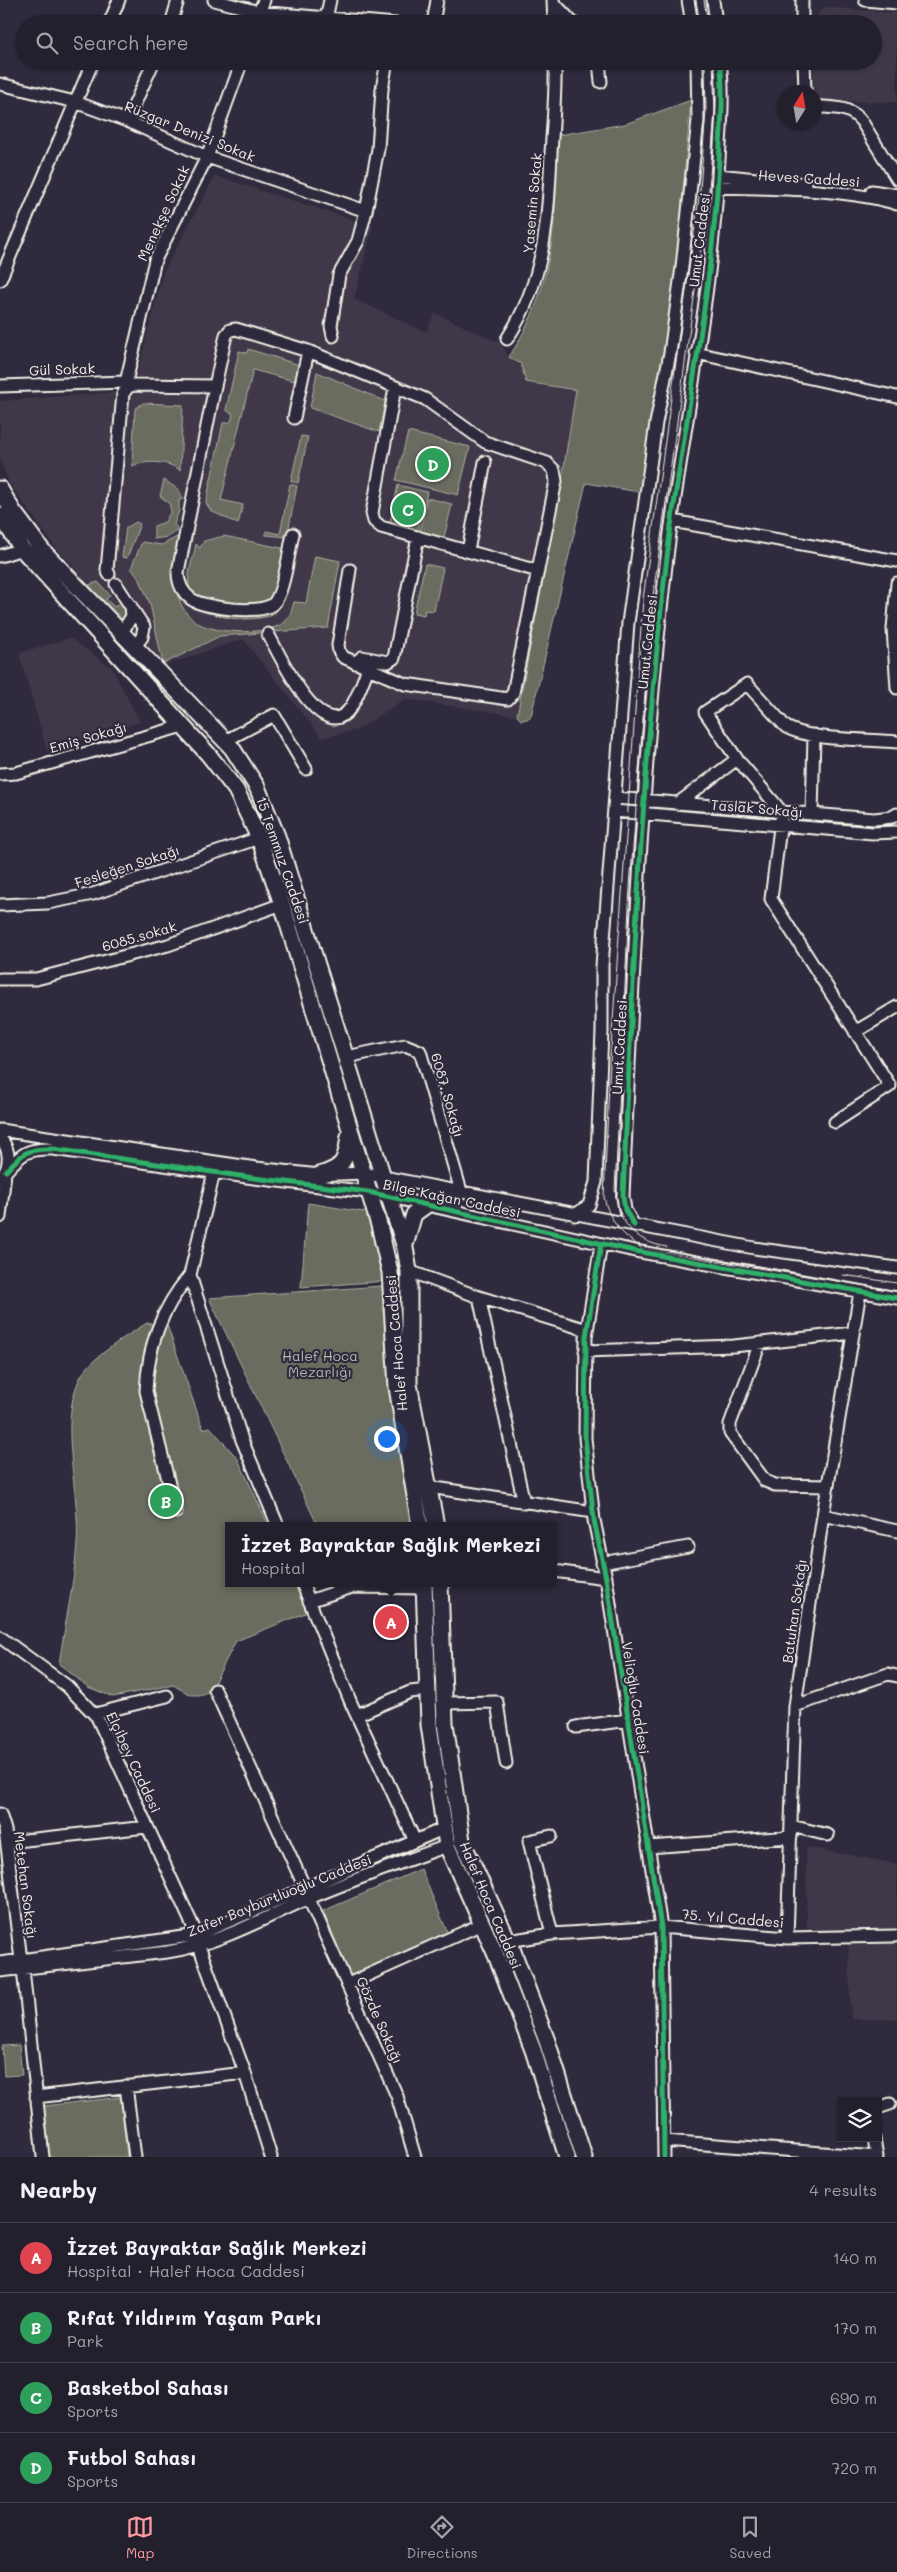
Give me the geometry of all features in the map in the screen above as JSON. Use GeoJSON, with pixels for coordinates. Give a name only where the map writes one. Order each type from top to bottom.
{"type":"FeatureCollection","features":[{"type":"Feature","properties":{"kind":"main road","name":"15 Temmuz Caddesi"},"geometry":{"type":"LineString","coordinates":[[0,489],[13,511],[42,550],[225,741],[257,787],[277,836],[390,1196]]}},
{"type":"Feature","properties":{"kind":"main road","name":"15 Temmuz Caddesi"},"geometry":{"type":"LineString","coordinates":[[0,515],[22,549],[123,658],[236,790],[259,838],[282,904],[368,1192]]}},
{"type":"Feature","properties":{"kind":"main road"},"geometry":{"type":"LineString","coordinates":[[110,644],[122,632]]}},
{"type":"Feature","properties":{"kind":"main road"},"geometry":{"type":"LineString","coordinates":[[123,658],[135,646]]}},
{"type":"Feature","properties":{"kind":"main road"},"geometry":{"type":"LineString","coordinates":[[319,1175],[336,1170],[342,1165],[346,1155],[349,1129]]}},
{"type":"Feature","properties":{"kind":"main road","name":"Halef Hoca Caddesi"},"geometry":{"type":"LineString","coordinates":[[368,1192],[390,1272],[397,1387],[419,1522]]}},
{"type":"Feature","properties":{"kind":"main road","name":"Halef Hoca Caddesi"},"geometry":{"type":"LineString","coordinates":[[390,1196],[406,1248],[409,1271],[409,1384],[435,1522]]}},
{"type":"Feature","properties":{"kind":"main road"},"geometry":{"type":"LineString","coordinates":[[406,1248],[410,1220],[420,1207],[428,1204]]}},
{"type":"Feature","properties":{"kind":"main road","name":"Halef Hoca Caddesi"},"geometry":{"type":"LineString","coordinates":[[424,1587],[430,1725],[447,1846],[482,1924],[533,2050],[566,2157]]}},
{"type":"Feature","properties":{"kind":"main road","name":"Halef Hoca Caddesi"},"geometry":{"type":"LineString","coordinates":[[440,1587],[444,1723],[462,1841],[508,1941],[547,2041],[584,2157]]}},
{"type":"Feature","properties":{"kind":"street"},"geometry":{"type":"LineString","coordinates":[[113,15],[119,0]]}},
{"type":"Feature","properties":{"kind":"street"},"geometry":{"type":"LineString","coordinates":[[174,15],[178,0]]}},
{"type":"Feature","properties":{"kind":"street"},"geometry":{"type":"LineString","coordinates":[[214,0],[259,12],[288,15]]}},
{"type":"Feature","properties":{"kind":"street"},"geometry":{"type":"LineString","coordinates":[[258,15],[264,0]]}},
{"type":"Feature","properties":{"kind":"street"},"geometry":{"type":"LineString","coordinates":[[327,15],[330,0]]}},
{"type":"Feature","properties":{"kind":"street"},"geometry":{"type":"LineString","coordinates":[[434,15],[437,0]]}},
{"type":"Feature","properties":{"kind":"street"},"geometry":{"type":"LineString","coordinates":[[688,0],[690,15]]}},
{"type":"Feature","properties":{"kind":"street"},"geometry":{"type":"LineString","coordinates":[[713,0],[715,15]]}},
{"type":"Feature","properties":{"kind":"street"},"geometry":{"type":"LineString","coordinates":[[802,0],[802,15]]}},
{"type":"Feature","properties":{"kind":"street"},"geometry":{"type":"LineString","coordinates":[[865,0],[897,3]]}},
{"type":"Feature","properties":{"kind":"street"},"geometry":{"type":"LineString","coordinates":[[553,1],[554,15]]}},
{"type":"Feature","properties":{"kind":"street"},"geometry":{"type":"LineString","coordinates":[[553,1],[566,15]]}},
{"type":"Feature","properties":{"kind":"street"},"geometry":{"type":"LineString","coordinates":[[0,280],[89,70]]}},
{"type":"Feature","properties":{"kind":"street"},"geometry":{"type":"LineString","coordinates":[[127,121],[150,70]]}},
{"type":"Feature","properties":{"kind":"street","name":"Menekşe Sokak"},"geometry":{"type":"LineString","coordinates":[[126,382],[155,260],[207,157],[239,70]]}},
{"type":"Feature","properties":{"kind":"street"},"geometry":{"type":"LineString","coordinates":[[333,336],[331,326],[339,275],[358,241],[366,211],[378,150],[382,89],[385,70]]}},
{"type":"Feature","properties":{"kind":"street","name":"Yasemin Sokak"},"geometry":{"type":"LineString","coordinates":[[507,339],[533,290],[545,243],[548,221],[555,70]]}},
{"type":"Feature","properties":{"kind":"street"},"geometry":{"type":"LineString","coordinates":[[600,70],[601,82]]}},
{"type":"Feature","properties":{"kind":"street","name":"Umut Caddesi"},"geometry":{"type":"LineString","coordinates":[[575,1215],[590,1205],[596,1182],[602,1031],[602,966],[632,585],[656,423],[676,310],[691,193],[698,120],[697,70]]}},
{"type":"Feature","properties":{"kind":"street","name":"Umut Caddesi"},"geometry":{"type":"LineString","coordinates":[[634,1225],[625,1210],[623,1196],[643,814],[658,644],[672,521],[717,188],[723,84],[721,70]]}},
{"type":"Feature","properties":{"kind":"street"},"geometry":{"type":"LineString","coordinates":[[804,70],[805,85]]}},
{"type":"Feature","properties":{"kind":"street","name":"Rüzgar Denizi Sokak"},"geometry":{"type":"LineString","coordinates":[[0,84],[75,102],[127,121],[207,157],[366,211]]}},
{"type":"Feature","properties":{"kind":"street"},"geometry":{"type":"LineString","coordinates":[[822,107],[841,108],[859,118],[897,178]]}},
{"type":"Feature","properties":{"kind":"street","name":"Heves Caddesi"},"geometry":{"type":"LineString","coordinates":[[718,175],[897,195]]}},
{"type":"Feature","properties":{"kind":"street","name":"Heves Caddesi"},"geometry":{"type":"LineString","coordinates":[[717,188],[821,193],[878,199],[897,204]]}},
{"type":"Feature","properties":{"kind":"street"},"geometry":{"type":"LineString","coordinates":[[293,534],[279,596],[269,606],[254,610],[202,604],[191,599],[182,588],[178,572],[226,335],[233,329],[308,351],[437,406],[485,442],[543,461],[551,466],[555,474],[556,481],[513,693],[508,699],[404,684],[343,657],[338,648],[350,570]]}},
{"type":"Feature","properties":{"kind":"street"},"geometry":{"type":"LineString","coordinates":[[294,418],[308,351]]}},
{"type":"Feature","properties":{"kind":"street"},"geometry":{"type":"LineString","coordinates":[[696,353],[897,397]]}},
{"type":"Feature","properties":{"kind":"street","name":"Gül Sokak"},"geometry":{"type":"LineString","coordinates":[[0,386],[126,382]]}},
{"type":"Feature","properties":{"kind":"street"},"geometry":{"type":"LineString","coordinates":[[135,646],[142,637],[144,627],[107,570],[125,390],[134,385],[215,386]]}},
{"type":"Feature","properties":{"kind":"street"},"geometry":{"type":"LineString","coordinates":[[395,388],[372,517],[381,527],[538,571]]}},
{"type":"Feature","properties":{"kind":"street"},"geometry":{"type":"LineString","coordinates":[[468,551],[485,462]]}},
{"type":"Feature","properties":{"kind":"street"},"geometry":{"type":"LineString","coordinates":[[672,521],[897,561]]}},
{"type":"Feature","properties":{"kind":"street"},"geometry":{"type":"LineString","coordinates":[[355,663],[362,657],[388,662],[394,658],[418,537]]}},
{"type":"Feature","properties":{"kind":"street"},"geometry":{"type":"LineString","coordinates":[[0,556],[22,549]]}},
{"type":"Feature","properties":{"kind":"street"},"geometry":{"type":"LineString","coordinates":[[897,583],[894,629],[897,688]]}},
{"type":"Feature","properties":{"kind":"street"},"geometry":{"type":"LineString","coordinates":[[122,632],[132,616],[131,606]]}},
{"type":"Feature","properties":{"kind":"street"},"geometry":{"type":"LineString","coordinates":[[268,634],[300,691],[320,715],[326,718],[342,715],[351,707],[368,668]]}},
{"type":"Feature","properties":{"kind":"street"},"geometry":{"type":"LineString","coordinates":[[835,1122],[890,1086],[771,899],[782,812],[737,759],[705,712],[747,684],[786,727],[799,733],[897,742]]}},
{"type":"Feature","properties":{"kind":"street"},"geometry":{"type":"LineString","coordinates":[[225,741],[274,715],[306,769]]}},
{"type":"Feature","properties":{"kind":"street","name":"Emiş Sokağı"},"geometry":{"type":"LineString","coordinates":[[0,774],[16,773],[183,726]]}},
{"type":"Feature","properties":{"kind":"street"},"geometry":{"type":"LineString","coordinates":[[812,815],[814,735]]}},
{"type":"Feature","properties":{"kind":"street"},"geometry":{"type":"LineString","coordinates":[[677,804],[737,759]]}},
{"type":"Feature","properties":{"kind":"street","name":"Taslak Sokağı"},"geometry":{"type":"LineString","coordinates":[[616,798],[874,819],[892,817],[897,814]]}},
{"type":"Feature","properties":{"kind":"street","name":"Taslak Sokağı"},"geometry":{"type":"LineString","coordinates":[[614,811],[873,833],[897,832]]}},
{"type":"Feature","properties":{"kind":"street","name":"Fesleğen Sokağı"},"geometry":{"type":"LineString","coordinates":[[0,905],[48,903],[92,894],[259,838]]}},
{"type":"Feature","properties":{"kind":"street","name":"6085.sokak"},"geometry":{"type":"LineString","coordinates":[[0,979],[36,979],[168,945],[282,904]]}},
{"type":"Feature","properties":{"kind":"street"},"geometry":{"type":"LineString","coordinates":[[856,1032],[897,1006]]}},
{"type":"Feature","properties":{"kind":"street","name":"6087. Sokağı"},"geometry":{"type":"LineString","coordinates":[[346,1057],[405,1045],[420,1051],[461,1191]]}},
{"type":"Feature","properties":{"kind":"street","name":"Bilge Kağan Caddesi"},"geometry":{"type":"LineString","coordinates":[[0,1130],[256,1168],[319,1175],[363,1173],[754,1248],[897,1268]]}},
{"type":"Feature","properties":{"kind":"street"},"geometry":{"type":"LineString","coordinates":[[0,1138],[9,1156],[4,1174],[0,1216]]}},
{"type":"Feature","properties":{"kind":"street","name":"Bilge Kağan Caddesi"},"geometry":{"type":"LineString","coordinates":[[4,1174],[22,1154],[44,1148],[368,1192],[601,1244],[897,1298]]}},
{"type":"Feature","properties":{"kind":"street"},"geometry":{"type":"LineString","coordinates":[[176,1512],[146,1391],[147,1379],[150,1355],[157,1329],[170,1301],[190,1275],[214,1172]]}},
{"type":"Feature","properties":{"kind":"street","name":"Velioğlu Caddesi"},"geometry":{"type":"LineString","coordinates":[[601,1244],[585,1351],[585,1438],[593,1512],[606,1578],[661,1927],[664,2157]]}},
{"type":"Feature","properties":{"kind":"street"},"geometry":{"type":"LineString","coordinates":[[409,1271],[479,1297],[587,1330]]}},
{"type":"Feature","properties":{"kind":"street"},"geometry":{"type":"LineString","coordinates":[[190,1275],[242,1440],[276,1522]]}},
{"type":"Feature","properties":{"kind":"street","name":"Batuhan Sokağı"},"geometry":{"type":"LineString","coordinates":[[787,1938],[795,1706],[823,1515],[860,1292]]}},
{"type":"Feature","properties":{"kind":"street"},"geometry":{"type":"LineString","coordinates":[[479,1297],[524,1503]]}},
{"type":"Feature","properties":{"kind":"street"},"geometry":{"type":"LineString","coordinates":[[585,1351],[760,1343],[854,1333]]}},
{"type":"Feature","properties":{"kind":"street"},"geometry":{"type":"LineString","coordinates":[[760,1343],[730,1424],[730,1433],[765,1481],[775,1485],[828,1486]]}},
{"type":"Feature","properties":{"kind":"street"},"geometry":{"type":"LineString","coordinates":[[429,1487],[524,1503],[593,1512]]}},
{"type":"Feature","properties":{"kind":"street"},"geometry":{"type":"LineString","coordinates":[[823,1515],[897,1531]]}},
{"type":"Feature","properties":{"kind":"street"},"geometry":{"type":"LineString","coordinates":[[602,1563],[688,1547]]}},
{"type":"Feature","properties":{"kind":"street"},"geometry":{"type":"LineString","coordinates":[[557,1571],[606,1578]]}},
{"type":"Feature","properties":{"kind":"street"},"geometry":{"type":"LineString","coordinates":[[304,1587],[357,1715],[415,1841]]}},
{"type":"Feature","properties":{"kind":"street"},"geometry":{"type":"LineString","coordinates":[[309,1601],[352,1587]]}},
{"type":"Feature","properties":{"kind":"street","name":"Elçibey Caddesi"},"geometry":{"type":"LineString","coordinates":[[0,1637],[67,1686],[95,1714],[198,1940],[245,2073],[271,2157]]}},
{"type":"Feature","properties":{"kind":"street"},"geometry":{"type":"LineString","coordinates":[[795,1706],[888,1674],[897,1676]]}},
{"type":"Feature","properties":{"kind":"street","name":"Gözde Sokağı"},"geometry":{"type":"LineString","coordinates":[[215,1690],[398,2096],[416,2157]]}},
{"type":"Feature","properties":{"kind":"street"},"geometry":{"type":"LineString","coordinates":[[357,1715],[410,1692],[428,1690]]}},
{"type":"Feature","properties":{"kind":"street"},"geometry":{"type":"LineString","coordinates":[[95,1714],[167,1696]]}},
{"type":"Feature","properties":{"kind":"street"},"geometry":{"type":"LineString","coordinates":[[444,1703],[497,1702],[506,1763]]}},
{"type":"Feature","properties":{"kind":"street"},"geometry":{"type":"LineString","coordinates":[[576,1727],[628,1720]]}},
{"type":"Feature","properties":{"kind":"street","name":"Metehan Sokağı"},"geometry":{"type":"LineString","coordinates":[[0,1814],[6,1842],[22,1964],[43,2157]]}},
{"type":"Feature","properties":{"kind":"street"},"geometry":{"type":"LineString","coordinates":[[6,1842],[147,1827]]}},
{"type":"Feature","properties":{"kind":"street","name":"Zafer Bayburtluoğlu Caddesi"},"geometry":{"type":"LineString","coordinates":[[0,1963],[22,1964],[198,1940],[307,1893],[445,1828]]}},
{"type":"Feature","properties":{"kind":"street"},"geometry":{"type":"LineString","coordinates":[[648,1847],[791,1832],[828,1835]]}},
{"type":"Feature","properties":{"kind":"street"},"geometry":{"type":"LineString","coordinates":[[551,1836],[529,1841],[552,1934]]}},
{"type":"Feature","properties":{"kind":"street","name":"Zafer Bayburtluoğlu Caddesi"},"geometry":{"type":"LineString","coordinates":[[307,1893],[447,1846]]}},
{"type":"Feature","properties":{"kind":"street"},"geometry":{"type":"LineString","coordinates":[[348,1984],[482,1924]]}},
{"type":"Feature","properties":{"kind":"street","name":"75. Yıl Caddesi"},"geometry":{"type":"LineString","coordinates":[[508,1941],[552,1934],[661,1927],[787,1938],[895,1936]]}},
{"type":"Feature","properties":{"kind":"street","name":"Zafer Bayburtluoğlu Caddesi"},"geometry":{"type":"LineString","coordinates":[[0,1972],[22,1964]]}},
{"type":"Feature","properties":{"kind":"street"},"geometry":{"type":"LineString","coordinates":[[36,2097],[245,2073]]}},
{"type":"Feature","properties":{"kind":"street"},"geometry":{"type":"LineString","coordinates":[[126,2086],[135,2157]]}},
{"type":"Feature","properties":{"kind":"street"},"geometry":{"type":"LineString","coordinates":[[882,2107],[890,2104]]}},
{"type":"Feature","properties":{"kind":"street"},"geometry":{"type":"LineString","coordinates":[[664,2141],[877,2157],[875,2142]]}},
{"type":"Feature","properties":{"kind":"shaded area"},"geometry":{"type":"Polygon","coordinates":[[[825,7],[897,13],[897,102],[822,101],[822,85],[812,85],[813,70],[882,70],[882,15],[818,15],[825,7]]]}},
{"type":"Feature","properties":{"kind":"shaded area"},"geometry":{"type":"Polygon","coordinates":[[[215,176],[373,226],[354,299],[426,332],[435,313],[500,343],[509,357],[521,364],[526,382],[576,390],[562,479],[517,716],[405,699],[359,729],[322,738],[243,639],[163,666],[53,544],[9,483],[0,459],[0,401],[133,391],[163,273],[215,176]]]}},
{"type":"Feature","properties":{"kind":"shaded area"},"geometry":{"type":"Polygon","coordinates":[[[70,638],[112,668],[140,722],[47,751],[19,653],[70,638]]]}},
{"type":"Feature","properties":{"kind":"shaded area"},"geometry":{"type":"Polygon","coordinates":[[[806,1847],[897,1864],[897,1933],[813,1932],[807,1927],[806,1847]]]}},
{"type":"Feature","properties":{"kind":"shaded area"},"geometry":{"type":"Polygon","coordinates":[[[897,1935],[897,2019],[851,2019],[848,1937],[897,1935]]]}},
{"type":"Feature","properties":{"kind":"green space"},"geometry":{"type":"Polygon","coordinates":[[[691,100],[677,260],[645,493],[586,483],[531,716],[521,720],[517,716],[562,479],[576,390],[526,382],[521,364],[509,357],[525,330],[545,277],[554,222],[558,135],[625,124],[691,100]]]}},
{"type":"Feature","properties":{"kind":"green space"},"geometry":{"type":"Polygon","coordinates":[[[248,349],[303,366],[306,384],[253,370],[221,500],[243,505],[238,524],[211,511],[206,503],[223,423],[231,422],[233,414],[226,410],[239,351],[247,353],[248,349]]]}},
{"type":"Feature","properties":{"kind":"green space"},"geometry":{"type":"Polygon","coordinates":[[[317,372],[385,401],[379,432],[310,408],[317,372]]]}},
{"type":"Feature","properties":{"kind":"green space"},"geometry":{"type":"Polygon","coordinates":[[[143,403],[183,405],[180,470],[157,462],[132,466],[135,409],[143,403]]]}},
{"type":"Feature","properties":{"kind":"green space"},"geometry":{"type":"Polygon","coordinates":[[[408,432],[470,447],[458,495],[396,480],[408,432]]]}},
{"type":"Feature","properties":{"kind":"green space"},"geometry":{"type":"Polygon","coordinates":[[[301,436],[308,437],[298,483],[291,481],[301,436]]]}},
{"type":"Feature","properties":{"kind":"green space"},"geometry":{"type":"Polygon","coordinates":[[[164,480],[179,490],[183,499],[179,500],[179,511],[174,524],[178,530],[167,537],[154,539],[154,526],[165,522],[171,511],[169,503],[160,496],[164,480]]]}},
{"type":"Feature","properties":{"kind":"green space"},"geometry":{"type":"Polygon","coordinates":[[[290,484],[297,486],[287,537],[266,535],[266,531],[280,534],[290,484]]]}},
{"type":"Feature","properties":{"kind":"green space"},"geometry":{"type":"Polygon","coordinates":[[[398,485],[427,492],[417,534],[389,527],[398,485]]]}},
{"type":"Feature","properties":{"kind":"green space"},"geometry":{"type":"Polygon","coordinates":[[[427,498],[452,504],[442,546],[418,541],[427,498]]]}},
{"type":"Feature","properties":{"kind":"green space"},"geometry":{"type":"Polygon","coordinates":[[[136,522],[140,524],[127,558],[122,557],[126,528],[136,522]]]}},
{"type":"Feature","properties":{"kind":"green space"},"geometry":{"type":"Polygon","coordinates":[[[181,535],[176,589],[183,608],[198,623],[206,627],[244,632],[270,629],[280,625],[287,620],[294,602],[306,603],[315,556],[340,561],[328,628],[220,636],[163,664],[150,604],[140,580],[131,568],[142,542],[162,545],[181,535]]]}},
{"type":"Feature","properties":{"kind":"green space"},"geometry":{"type":"Polygon","coordinates":[[[224,536],[291,550],[281,606],[273,615],[250,619],[225,617],[213,614],[195,600],[190,590],[189,578],[196,544],[200,548],[204,541],[224,536]]]}},
{"type":"Feature","properties":{"kind":"green space"},"geometry":{"type":"Polygon","coordinates":[[[425,564],[443,568],[434,611],[425,610],[424,615],[414,613],[425,564]]]}},
{"type":"Feature","properties":{"kind":"green space"},"geometry":{"type":"Polygon","coordinates":[[[98,582],[110,595],[106,599],[114,607],[118,604],[126,610],[126,624],[89,585],[98,582]]]}},
{"type":"Feature","properties":{"kind":"green space"},"geometry":{"type":"Polygon","coordinates":[[[308,1203],[370,1213],[388,1281],[301,1287],[308,1203]]]}},
{"type":"Feature","properties":{"kind":"green space","name":"Halef Hoca Mezarlığı"},"geometry":{"type":"Polygon","coordinates":[[[382,1286],[413,1522],[316,1522],[209,1298],[382,1286]]]}},
{"type":"Feature","properties":{"kind":"green space"},"geometry":{"type":"Polygon","coordinates":[[[147,1323],[167,1325],[203,1429],[210,1427],[238,1459],[267,1522],[225,1522],[225,1587],[297,1587],[308,1612],[236,1641],[210,1691],[201,1695],[191,1695],[173,1685],[113,1697],[88,1687],[59,1664],[72,1589],[77,1544],[76,1503],[70,1437],[70,1416],[73,1396],[80,1378],[92,1363],[100,1355],[147,1323]]]}},
{"type":"Feature","properties":{"kind":"green space"},"geometry":{"type":"Polygon","coordinates":[[[421,1869],[449,1936],[351,1978],[323,1911],[421,1869]]]}},
{"type":"Feature","properties":{"kind":"green space"},"geometry":{"type":"Polygon","coordinates":[[[19,2045],[22,2075],[4,2076],[2,2046],[19,2045]]]}},
{"type":"Feature","properties":{"kind":"green space"},"geometry":{"type":"Polygon","coordinates":[[[121,2097],[127,2157],[49,2157],[44,2106],[121,2097]]]}},
{"type":"Feature","properties":{"kind":"tram line"},"geometry":{"type":"LineString","coordinates":[[696,0],[698,15]]}},
{"type":"Feature","properties":{"kind":"tram line"},"geometry":{"type":"LineString","coordinates":[[704,0],[706,15]]}},
{"type":"Feature","properties":{"kind":"tram line"},"geometry":{"type":"LineString","coordinates":[[705,70],[706,110],[700,190],[643,599],[610,1062],[604,1197],[613,1221],[629,1239],[643,1249],[897,1291]]}},
{"type":"Feature","properties":{"kind":"tram line"},"geometry":{"type":"LineString","coordinates":[[667,1247],[645,1240],[629,1228],[619,1211],[615,1189],[630,886],[652,603],[709,189],[715,111],[713,70]]}},
{"type":"Feature","properties":{"kind":"tram line"},"geometry":{"type":"LineString","coordinates":[[843,1275],[897,1283]]}},
{"type":"Feature","properties":{"kind":"cycle path"},"geometry":{"type":"LineString","coordinates":[[634,1225],[625,1210],[623,1196],[645,781],[660,616],[670,533],[704,310],[715,221],[722,118],[721,70]]}},
{"type":"Feature","properties":{"kind":"cycle path"},"geometry":{"type":"LineString","coordinates":[[6,1171],[26,1153],[37,1149],[53,1149],[254,1178],[368,1192],[635,1251],[897,1298]]}},
{"type":"Feature","properties":{"kind":"cycle path"},"geometry":{"type":"LineString","coordinates":[[601,1244],[586,1337],[585,1438],[594,1520],[606,1578],[661,1927],[664,2157]]}},
{"type":"Feature","properties":{"kind":"place","name":"Futbol Sahası"},"geometry":{"type":"Point","coordinates":[433,464]}},
{"type":"Feature","properties":{"kind":"place","name":"Basketbol Sahası"},"geometry":{"type":"Point","coordinates":[408,509]}},
{"type":"Feature","properties":{"kind":"place","name":"Rıfat Yıldırım Yaşam Parkı"},"geometry":{"type":"Point","coordinates":[166,1501]}},
{"type":"Feature","properties":{"kind":"place","name":"İzzet Bayraktar Sağlık Merkezi"},"geometry":{"type":"Point","coordinates":[391,1622]}}]}
